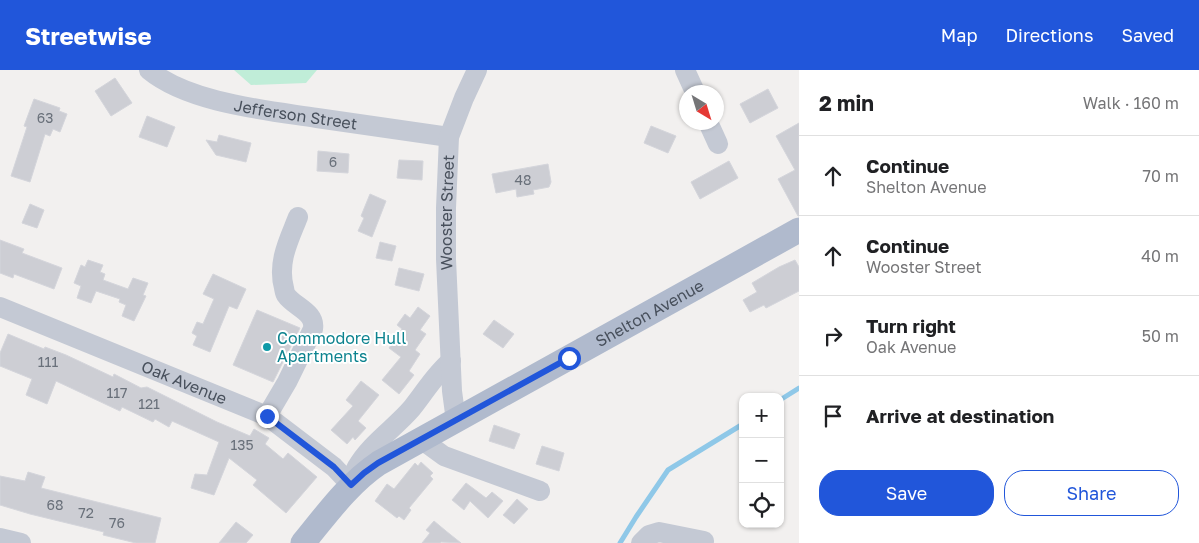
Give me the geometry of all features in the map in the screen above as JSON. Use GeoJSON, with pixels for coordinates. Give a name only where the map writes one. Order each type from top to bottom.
{"type":"FeatureCollection","features":[{"type":"Feature","properties":{"kind":"main road","name":"Shelton Avenue"},"geometry":{"type":"LineString","coordinates":[[422,440],[799,230]]}},
{"type":"Feature","properties":{"kind":"main road"},"geometry":{"type":"LineString","coordinates":[[303,543],[351,485],[364,473],[378,463],[422,440]]}},
{"type":"Feature","properties":{"kind":"street","name":"Jefferson Street"},"geometry":{"type":"LineString","coordinates":[[149,70],[170,85],[187,92],[246,107],[449,137]]}},
{"type":"Feature","properties":{"kind":"street","name":"Wooster Street"},"geometry":{"type":"LineString","coordinates":[[456,420],[453,406],[446,208],[449,137],[477,70]]}},
{"type":"Feature","properties":{"kind":"street"},"geometry":{"type":"LineString","coordinates":[[685,70],[692,85]]}},
{"type":"Feature","properties":{"kind":"street"},"geometry":{"type":"LineString","coordinates":[[712,130],[718,144]]}},
{"type":"Feature","properties":{"kind":"street"},"geometry":{"type":"LineString","coordinates":[[267,416],[287,382],[314,324],[311,318],[285,295],[280,270],[285,249],[298,217]]}},
{"type":"Feature","properties":{"kind":"street","name":"Oak Avenue"},"geometry":{"type":"LineString","coordinates":[[0,306],[267,416],[334,467],[351,485]]}},
{"type":"Feature","properties":{"kind":"street"},"geometry":{"type":"LineString","coordinates":[[351,485],[356,468],[365,456],[425,392],[434,377],[451,361]]}},
{"type":"Feature","properties":{"kind":"street"},"geometry":{"type":"LineString","coordinates":[[422,440],[444,456],[540,492]]}},
{"type":"Feature","properties":{"kind":"street"},"geometry":{"type":"LineString","coordinates":[[641,543],[649,534],[660,532],[704,541]]}},
{"type":"Feature","properties":{"kind":"street"},"geometry":{"type":"LineString","coordinates":[[0,538],[21,543]]}},
{"type":"Feature","properties":{"kind":"green space"},"geometry":{"type":"Polygon","coordinates":[[[234,70],[317,70],[306,83],[251,85],[234,70]]]}},
{"type":"Feature","properties":{"kind":"building"},"geometry":{"type":"Polygon","coordinates":[[[115,78],[132,103],[111,116],[95,91],[115,78]]]}},
{"type":"Feature","properties":{"kind":"building"},"geometry":{"type":"Polygon","coordinates":[[[768,89],[778,108],[750,123],[740,104],[768,89]]]}},
{"type":"Feature","properties":{"kind":"building"},"geometry":{"type":"Polygon","coordinates":[[[34,99],[60,108],[59,111],[67,114],[60,132],[53,129],[50,136],[45,134],[30,182],[11,176],[27,127],[24,126],[34,99]]]}},
{"type":"Feature","properties":{"kind":"building"},"geometry":{"type":"Polygon","coordinates":[[[147,116],[175,127],[167,147],[139,137],[147,116]]]}},
{"type":"Feature","properties":{"kind":"building"},"geometry":{"type":"Polygon","coordinates":[[[799,123],[798,216],[778,179],[795,170],[776,136],[799,123]]]}},
{"type":"Feature","properties":{"kind":"building"},"geometry":{"type":"Polygon","coordinates":[[[651,126],[676,136],[668,153],[644,143],[651,126]]]}},
{"type":"Feature","properties":{"kind":"building"},"geometry":{"type":"Polygon","coordinates":[[[219,135],[251,143],[246,162],[216,155],[206,140],[217,142],[219,135]]]}},
{"type":"Feature","properties":{"kind":"building"},"geometry":{"type":"Polygon","coordinates":[[[318,151],[349,154],[348,173],[317,171],[318,151]]]}},
{"type":"Feature","properties":{"kind":"building"},"geometry":{"type":"Polygon","coordinates":[[[399,160],[423,161],[422,180],[397,178],[399,160]]]}},
{"type":"Feature","properties":{"kind":"building"},"geometry":{"type":"Polygon","coordinates":[[[729,161],[738,178],[700,199],[691,182],[729,161]]]}},
{"type":"Feature","properties":{"kind":"building"},"geometry":{"type":"Polygon","coordinates":[[[548,164],[551,182],[549,187],[533,190],[534,194],[517,197],[516,189],[496,193],[492,174],[548,164]]]}},
{"type":"Feature","properties":{"kind":"building"},"geometry":{"type":"Polygon","coordinates":[[[370,194],[386,201],[372,237],[358,231],[364,218],[361,216],[370,194]]]}},
{"type":"Feature","properties":{"kind":"building"},"geometry":{"type":"Polygon","coordinates":[[[30,204],[44,210],[37,228],[22,223],[30,204]]]}},
{"type":"Feature","properties":{"kind":"building"},"geometry":{"type":"Polygon","coordinates":[[[0,240],[24,249],[22,253],[62,268],[54,289],[14,274],[13,278],[0,273],[0,240]]]}},
{"type":"Feature","properties":{"kind":"building"},"geometry":{"type":"Polygon","coordinates":[[[380,242],[396,246],[392,261],[376,258],[380,242]]]}},
{"type":"Feature","properties":{"kind":"building"},"geometry":{"type":"Polygon","coordinates":[[[88,260],[103,265],[100,272],[105,274],[103,280],[128,289],[133,278],[148,283],[143,295],[146,296],[134,321],[122,316],[126,305],[119,302],[120,299],[96,291],[91,303],[77,298],[81,286],[74,283],[81,265],[85,267],[88,260]]]}},
{"type":"Feature","properties":{"kind":"building"},"geometry":{"type":"Polygon","coordinates":[[[795,260],[799,267],[799,291],[766,308],[764,305],[750,312],[743,300],[757,292],[752,283],[795,260]]]}},
{"type":"Feature","properties":{"kind":"building"},"geometry":{"type":"Polygon","coordinates":[[[399,268],[424,274],[419,291],[395,285],[399,268]]]}},
{"type":"Feature","properties":{"kind":"building"},"geometry":{"type":"Polygon","coordinates":[[[213,274],[246,289],[237,309],[229,306],[210,352],[193,345],[197,336],[192,333],[197,322],[203,324],[214,299],[203,294],[213,274]]]}},
{"type":"Feature","properties":{"kind":"building"},"geometry":{"type":"Polygon","coordinates":[[[418,307],[430,316],[420,330],[426,334],[415,350],[420,354],[409,371],[414,375],[399,394],[382,380],[401,357],[389,348],[402,329],[397,325],[405,314],[410,318],[418,307]]]}},
{"type":"Feature","properties":{"kind":"building","name":"Commodore Hull Apartments"},"geometry":{"type":"Polygon","coordinates":[[[257,310],[300,328],[273,382],[233,365],[257,310]]]}},
{"type":"Feature","properties":{"kind":"building"},"geometry":{"type":"Polygon","coordinates":[[[494,320],[514,334],[503,348],[483,334],[494,320]]]}},
{"type":"Feature","properties":{"kind":"building"},"geometry":{"type":"Polygon","coordinates":[[[8,334],[44,349],[45,347],[66,355],[113,377],[114,374],[141,388],[147,387],[217,422],[250,436],[254,429],[269,438],[265,444],[283,459],[288,453],[317,477],[286,513],[253,485],[257,480],[229,458],[214,495],[191,488],[195,474],[207,475],[219,442],[172,421],[169,427],[155,419],[153,422],[122,407],[120,411],[56,381],[47,404],[26,395],[32,379],[0,366],[0,353],[8,334]]]}},
{"type":"Feature","properties":{"kind":"building"},"geometry":{"type":"Polygon","coordinates":[[[361,381],[379,395],[358,421],[366,428],[355,440],[353,437],[347,444],[331,430],[353,406],[346,400],[361,381]]]}},
{"type":"Feature","properties":{"kind":"building"},"geometry":{"type":"Polygon","coordinates":[[[494,425],[520,434],[514,449],[489,441],[494,425]]]}},
{"type":"Feature","properties":{"kind":"building"},"geometry":{"type":"Polygon","coordinates":[[[542,446],[564,453],[559,471],[536,464],[542,446]]]}},
{"type":"Feature","properties":{"kind":"building"},"geometry":{"type":"Polygon","coordinates":[[[421,462],[433,473],[430,476],[433,479],[409,508],[411,510],[404,520],[399,516],[397,518],[375,501],[387,484],[394,489],[415,463],[418,466],[421,462]]]}},
{"type":"Feature","properties":{"kind":"building"},"geometry":{"type":"Polygon","coordinates":[[[28,472],[45,477],[41,488],[161,518],[155,543],[136,543],[103,535],[104,532],[0,505],[0,476],[25,481],[28,472]]]}},
{"type":"Feature","properties":{"kind":"building"},"geometry":{"type":"Polygon","coordinates":[[[466,483],[486,498],[492,492],[503,501],[488,518],[470,501],[464,510],[452,500],[466,483]]]}},
{"type":"Feature","properties":{"kind":"building"},"geometry":{"type":"Polygon","coordinates":[[[517,499],[528,509],[514,524],[503,515],[517,499]]]}},
{"type":"Feature","properties":{"kind":"building"},"geometry":{"type":"Polygon","coordinates":[[[434,521],[461,543],[422,543],[430,533],[426,530],[434,521]]]}},
{"type":"Feature","properties":{"kind":"building"},"geometry":{"type":"Polygon","coordinates":[[[236,522],[253,535],[246,543],[219,543],[236,522]]]}},
{"type":"Feature","properties":{"kind":"waterway"},"geometry":{"type":"LineString","coordinates":[[784,397],[799,388]]}},
{"type":"Feature","properties":{"kind":"waterway"},"geometry":{"type":"LineString","coordinates":[[620,543],[668,470],[739,426]]}},
{"type":"Feature","properties":{"kind":"place","name":"Commodore Hull Apartments"},"geometry":{"type":"Point","coordinates":[267,347]}},
{"type":"Feature","properties":{"kind":"route"},"geometry":{"type":"LineString","coordinates":[[267,416],[334,467],[351,485],[378,463],[569,358]]}}]}
